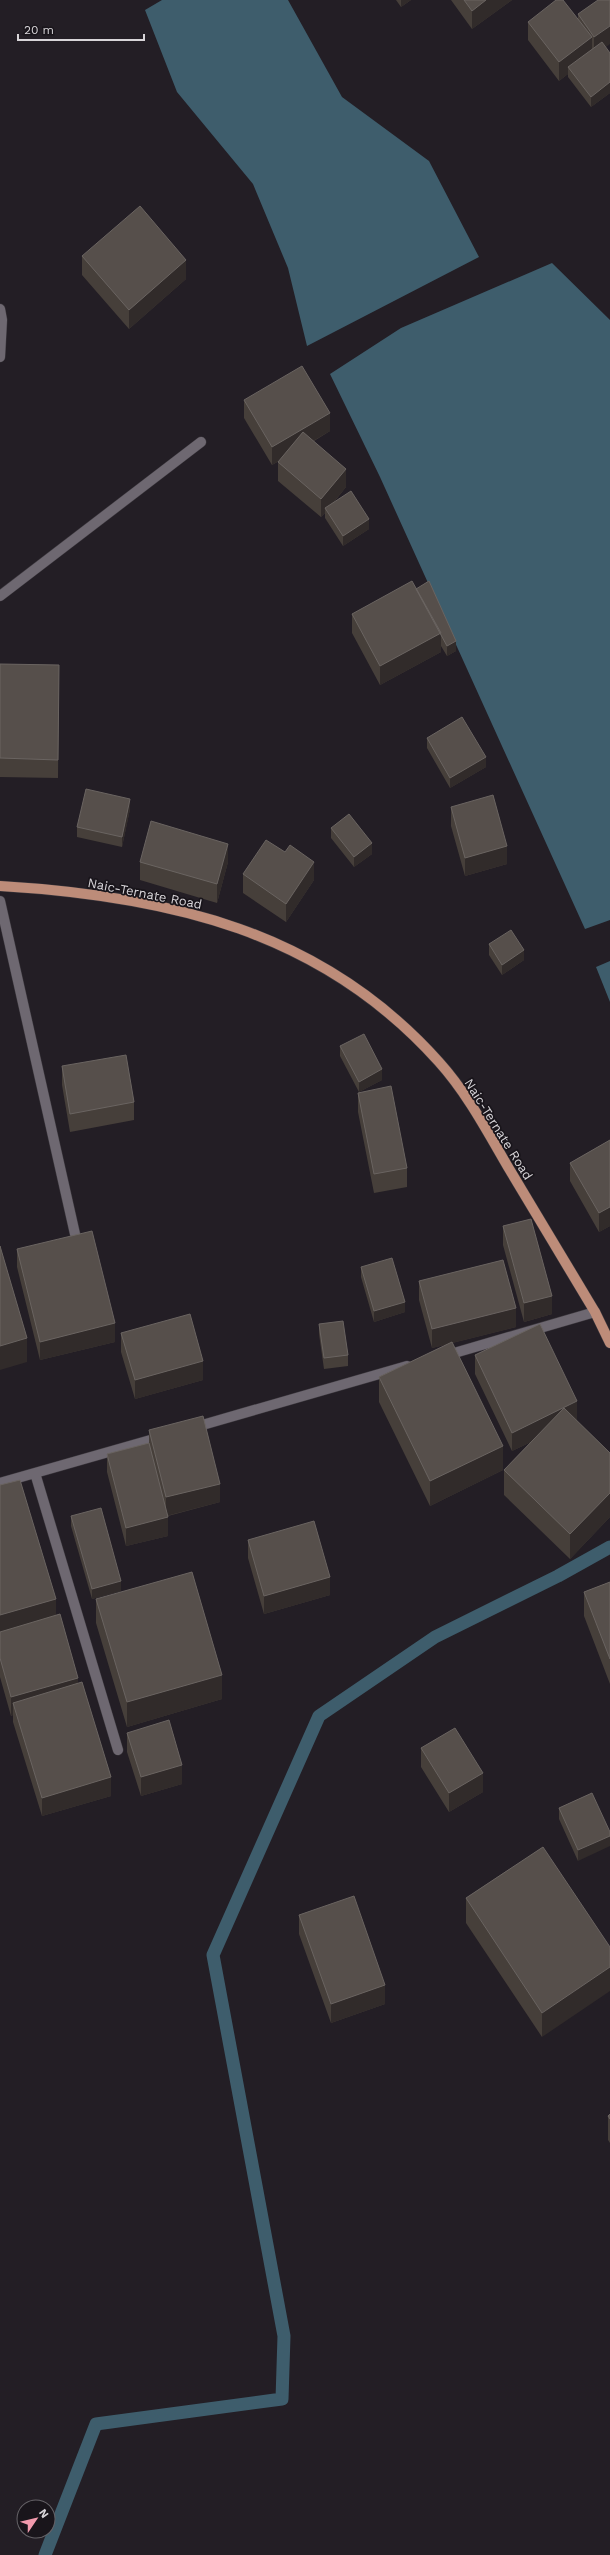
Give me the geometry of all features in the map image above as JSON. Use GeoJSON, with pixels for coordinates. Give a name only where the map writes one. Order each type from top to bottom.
{"type":"FeatureCollection","features":[{"type":"Feature","properties":{"kind":"main road","name":"Naic-Ternate Road"},"geometry":{"type":"LineString","coordinates":[[0,886],[52,889],[190,912],[272,940],[348,981],[391,1014],[440,1063],[474,1110],[594,1312],[610,1343]]}},
{"type":"Feature","properties":{"kind":"street"},"geometry":{"type":"LineString","coordinates":[[0,309],[2,320],[0,357]]}},
{"type":"Feature","properties":{"kind":"street"},"geometry":{"type":"LineString","coordinates":[[0,596],[201,442]]}},
{"type":"Feature","properties":{"kind":"street"},"geometry":{"type":"LineString","coordinates":[[0,901],[75,1234]]}},
{"type":"Feature","properties":{"kind":"street"},"geometry":{"type":"LineString","coordinates":[[434,1359],[594,1312]]}},
{"type":"Feature","properties":{"kind":"street"},"geometry":{"type":"LineString","coordinates":[[0,1484],[418,1363]]}},
{"type":"Feature","properties":{"kind":"street"},"geometry":{"type":"LineString","coordinates":[[35,1473],[118,1750]]}},
{"type":"Feature","properties":{"kind":"water"},"geometry":{"type":"Polygon","coordinates":[[[162,0],[288,0],[342,97],[429,161],[479,257],[307,346],[288,268],[253,184],[177,92],[145,10],[162,0]]]}},
{"type":"Feature","properties":{"kind":"water"},"geometry":{"type":"Polygon","coordinates":[[[552,263],[610,320],[610,920],[585,929],[380,477],[330,374],[401,328],[552,263]]]}},
{"type":"Feature","properties":{"kind":"water"},"geometry":{"type":"Polygon","coordinates":[[[610,961],[610,1002],[596,967],[610,961]]]}},
{"type":"Feature","properties":{"kind":"building"},"geometry":{"type":"Polygon","coordinates":[[[464,0],[486,0],[472,11],[464,0]]]}},
{"type":"Feature","properties":{"kind":"building"},"geometry":{"type":"Polygon","coordinates":[[[556,0],[563,0],[592,37],[559,62],[528,22],[556,0]]]}},
{"type":"Feature","properties":{"kind":"building"},"geometry":{"type":"Polygon","coordinates":[[[598,0],[610,0],[610,26],[594,37],[578,14],[598,0]]]}},
{"type":"Feature","properties":{"kind":"building"},"geometry":{"type":"Polygon","coordinates":[[[602,42],[610,53],[610,82],[591,97],[568,67],[602,42]]]}},
{"type":"Feature","properties":{"kind":"building"},"geometry":{"type":"Polygon","coordinates":[[[140,206],[186,260],[129,310],[82,256],[140,206]]]}},
{"type":"Feature","properties":{"kind":"building"},"geometry":{"type":"Polygon","coordinates":[[[302,366],[330,413],[272,447],[244,400],[302,366]]]}},
{"type":"Feature","properties":{"kind":"building"},"geometry":{"type":"Polygon","coordinates":[[[303,432],[346,469],[321,499],[278,462],[303,432]]]}},
{"type":"Feature","properties":{"kind":"building"},"geometry":{"type":"Polygon","coordinates":[[[351,491],[369,519],[343,536],[325,508],[351,491]]]}},
{"type":"Feature","properties":{"kind":"building"},"geometry":{"type":"Polygon","coordinates":[[[412,581],[441,633],[380,666],[352,614],[412,581]]]}},
{"type":"Feature","properties":{"kind":"building"},"geometry":{"type":"Polygon","coordinates":[[[429,581],[456,641],[447,646],[416,589],[429,581]]]}},
{"type":"Feature","properties":{"kind":"building"},"geometry":{"type":"Polygon","coordinates":[[[0,664],[59,665],[58,760],[0,758],[0,664]]]}},
{"type":"Feature","properties":{"kind":"building"},"geometry":{"type":"Polygon","coordinates":[[[462,717],[486,757],[450,778],[427,738],[462,717]]]}},
{"type":"Feature","properties":{"kind":"building"},"geometry":{"type":"Polygon","coordinates":[[[86,789],[130,799],[122,837],[77,827],[86,789]]]}},
{"type":"Feature","properties":{"kind":"building"},"geometry":{"type":"Polygon","coordinates":[[[493,795],[507,846],[465,858],[451,807],[493,795]]]}},
{"type":"Feature","properties":{"kind":"building"},"geometry":{"type":"Polygon","coordinates":[[[349,814],[372,843],[354,857],[331,828],[349,814]]]}},
{"type":"Feature","properties":{"kind":"building"},"geometry":{"type":"Polygon","coordinates":[[[151,821],[228,844],[217,884],[140,862],[151,821]]]}},
{"type":"Feature","properties":{"kind":"building"},"geometry":{"type":"Polygon","coordinates":[[[266,840],[285,852],[290,845],[314,862],[286,904],[243,874],[266,840]]]}},
{"type":"Feature","properties":{"kind":"building"},"geometry":{"type":"Polygon","coordinates":[[[511,930],[524,950],[502,965],[489,944],[511,930]]]}},
{"type":"Feature","properties":{"kind":"building"},"geometry":{"type":"Polygon","coordinates":[[[364,1034],[382,1069],[359,1082],[340,1046],[364,1034]]]}},
{"type":"Feature","properties":{"kind":"building"},"geometry":{"type":"Polygon","coordinates":[[[126,1055],[134,1102],[70,1114],[62,1066],[126,1055]]]}},
{"type":"Feature","properties":{"kind":"building"},"geometry":{"type":"Polygon","coordinates":[[[391,1086],[407,1168],[374,1174],[358,1093],[391,1086]]]}},
{"type":"Feature","properties":{"kind":"building"},"geometry":{"type":"Polygon","coordinates":[[[610,1140],[610,1207],[599,1213],[570,1163],[610,1140]]]}},
{"type":"Feature","properties":{"kind":"building"},"geometry":{"type":"Polygon","coordinates":[[[531,1219],[552,1296],[524,1303],[503,1226],[531,1219]]]}},
{"type":"Feature","properties":{"kind":"building"},"geometry":{"type":"Polygon","coordinates":[[[92,1231],[115,1323],[40,1342],[17,1249],[92,1231]]]}},
{"type":"Feature","properties":{"kind":"building"},"geometry":{"type":"Polygon","coordinates":[[[0,1246],[27,1338],[0,1346],[0,1246]]]}},
{"type":"Feature","properties":{"kind":"building"},"geometry":{"type":"Polygon","coordinates":[[[392,1258],[405,1302],[374,1311],[361,1267],[392,1258]]]}},
{"type":"Feature","properties":{"kind":"building"},"geometry":{"type":"Polygon","coordinates":[[[503,1260],[516,1308],[432,1329],[419,1281],[503,1260]]]}},
{"type":"Feature","properties":{"kind":"building"},"geometry":{"type":"Polygon","coordinates":[[[190,1314],[203,1361],[135,1380],[121,1333],[190,1314]]]}},
{"type":"Feature","properties":{"kind":"building"},"geometry":{"type":"Polygon","coordinates":[[[343,1321],[348,1355],[324,1358],[319,1324],[343,1321]]]}},
{"type":"Feature","properties":{"kind":"building"},"geometry":{"type":"Polygon","coordinates":[[[540,1324],[577,1401],[512,1433],[475,1355],[540,1324]]]}},
{"type":"Feature","properties":{"kind":"building"},"geometry":{"type":"Polygon","coordinates":[[[452,1342],[503,1446],[430,1481],[379,1377],[452,1342]]]}},
{"type":"Feature","properties":{"kind":"building"},"geometry":{"type":"Polygon","coordinates":[[[564,1408],[610,1453],[610,1493],[570,1534],[504,1470],[564,1408]]]}},
{"type":"Feature","properties":{"kind":"building"},"geometry":{"type":"Polygon","coordinates":[[[203,1416],[220,1484],[166,1497],[149,1430],[203,1416]]]}},
{"type":"Feature","properties":{"kind":"building"},"geometry":{"type":"Polygon","coordinates":[[[149,1443],[168,1517],[126,1528],[107,1454],[149,1443]]]}},
{"type":"Feature","properties":{"kind":"building"},"geometry":{"type":"Polygon","coordinates":[[[20,1480],[56,1599],[0,1615],[0,1485],[20,1480]]]}},
{"type":"Feature","properties":{"kind":"building"},"geometry":{"type":"Polygon","coordinates":[[[101,1508],[121,1581],[92,1589],[71,1516],[101,1508]]]}},
{"type":"Feature","properties":{"kind":"building"},"geometry":{"type":"Polygon","coordinates":[[[314,1521],[330,1577],[264,1596],[248,1540],[314,1521]]]}},
{"type":"Feature","properties":{"kind":"building"},"geometry":{"type":"Polygon","coordinates":[[[192,1572],[222,1675],[127,1702],[96,1599],[192,1572]]]}},
{"type":"Feature","properties":{"kind":"building"},"geometry":{"type":"Polygon","coordinates":[[[610,1582],[610,1659],[584,1592],[610,1582]]]}},
{"type":"Feature","properties":{"kind":"building"},"geometry":{"type":"Polygon","coordinates":[[[60,1614],[78,1678],[11,1697],[0,1658],[0,1632],[60,1614]]]}},
{"type":"Feature","properties":{"kind":"building"},"geometry":{"type":"Polygon","coordinates":[[[82,1682],[111,1777],[42,1798],[13,1703],[82,1682]]]}},
{"type":"Feature","properties":{"kind":"building"},"geometry":{"type":"Polygon","coordinates":[[[169,1720],[182,1765],[141,1777],[127,1733],[169,1720]]]}},
{"type":"Feature","properties":{"kind":"building"},"geometry":{"type":"Polygon","coordinates":[[[455,1728],[483,1773],[449,1793],[421,1748],[455,1728]]]}},
{"type":"Feature","properties":{"kind":"building"},"geometry":{"type":"Polygon","coordinates":[[[592,1793],[610,1832],[610,1836],[578,1850],[559,1808],[592,1793]]]}},
{"type":"Feature","properties":{"kind":"building"},"geometry":{"type":"Polygon","coordinates":[[[543,1847],[610,1947],[610,1967],[542,2013],[466,1898],[543,1847]]]}},
{"type":"Feature","properties":{"kind":"building"},"geometry":{"type":"Polygon","coordinates":[[[354,1896],[385,1985],[331,2004],[299,1915],[354,1896]]]}},
{"type":"Feature","properties":{"kind":"waterway"},"geometry":{"type":"LineString","coordinates":[[45,2555],[96,2424],[282,2399],[284,2336],[213,1955],[319,1716],[435,1637],[558,1576],[610,1547]]}}]}
